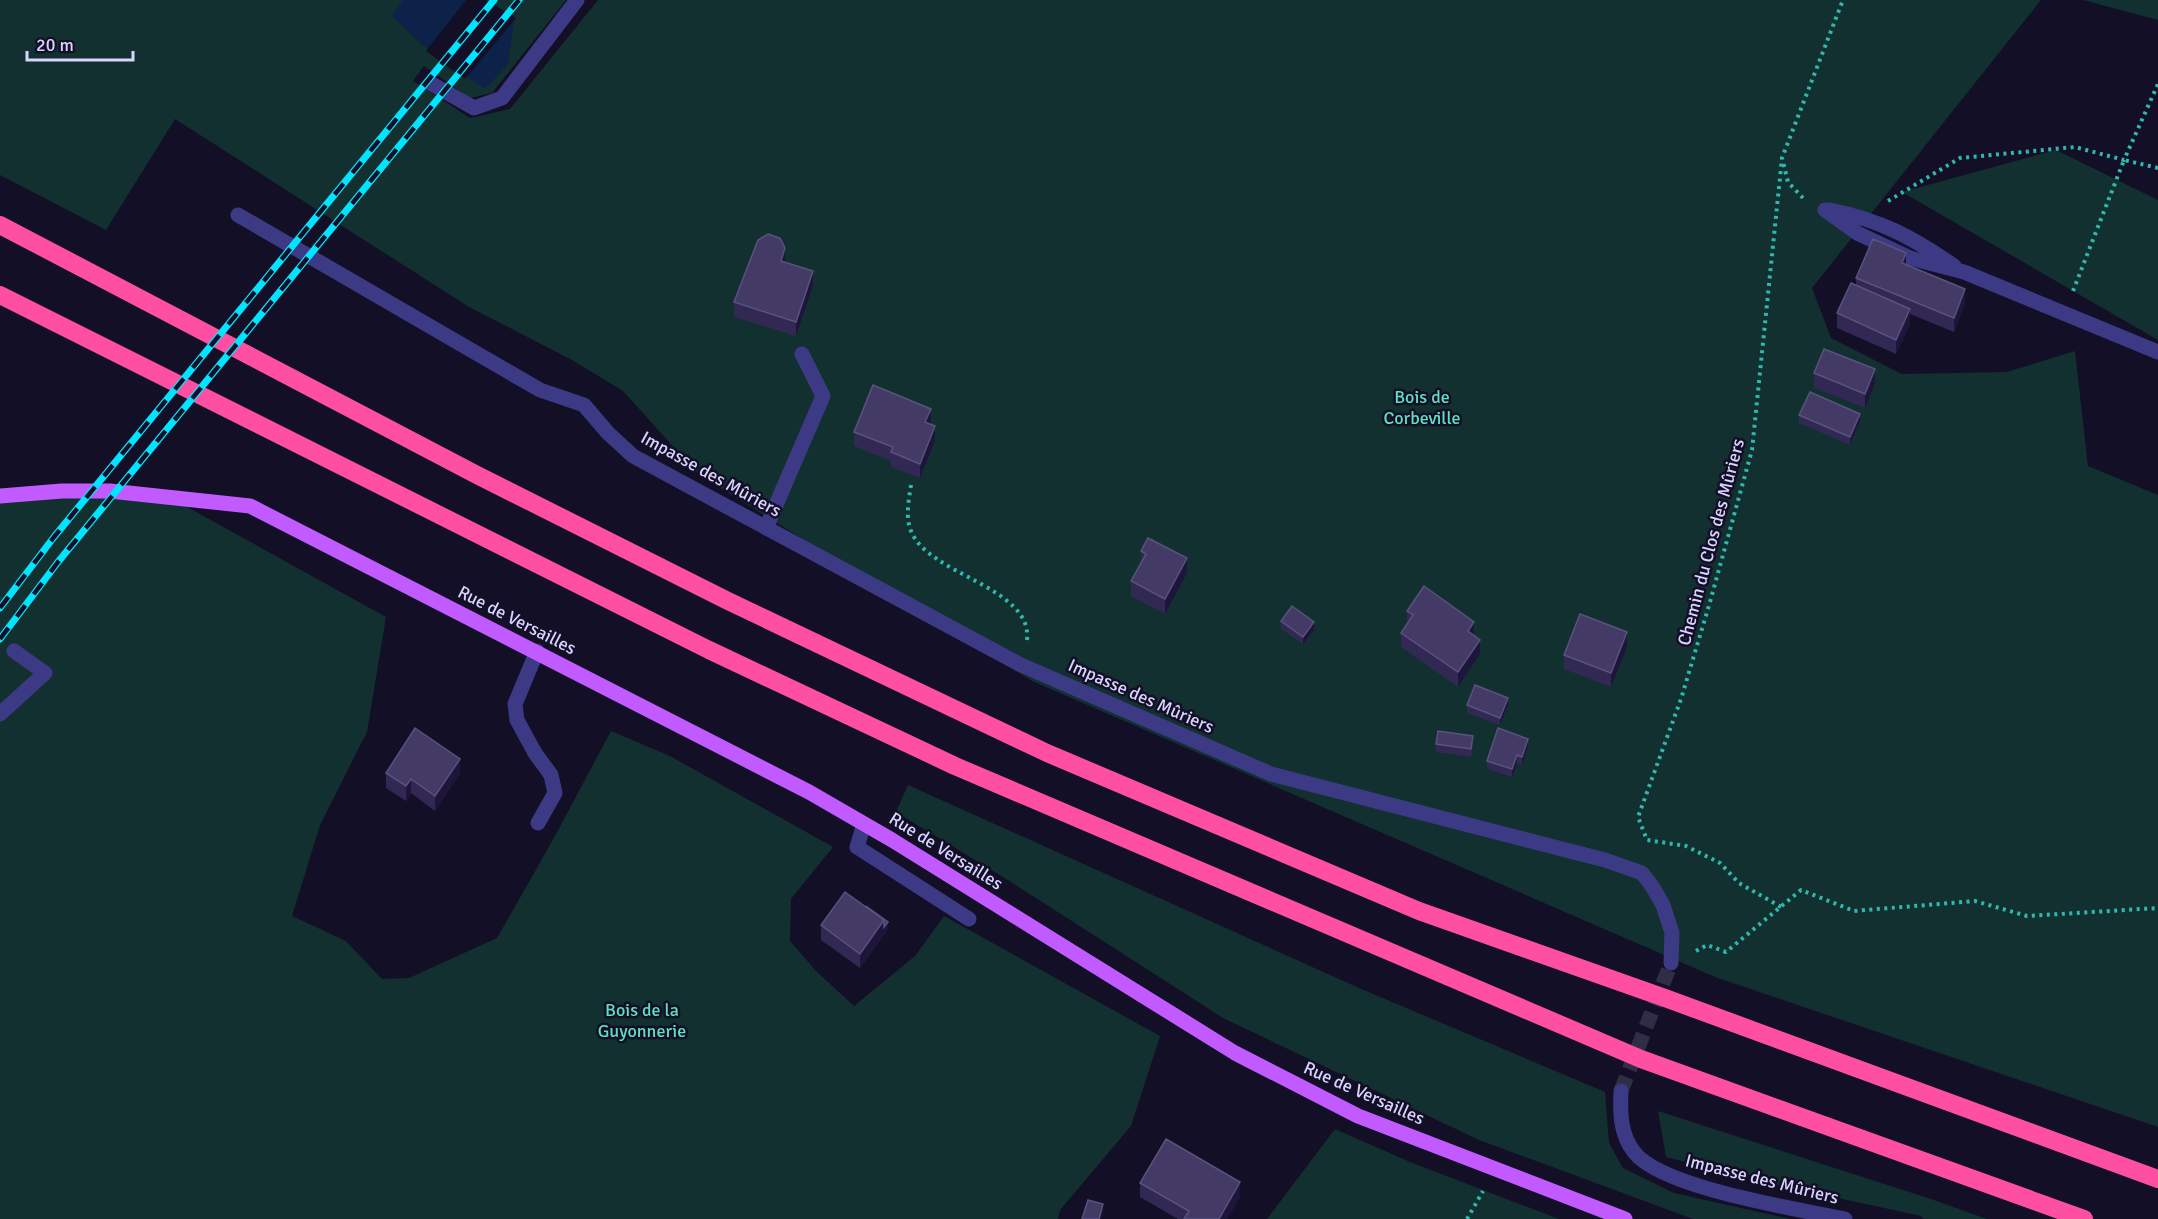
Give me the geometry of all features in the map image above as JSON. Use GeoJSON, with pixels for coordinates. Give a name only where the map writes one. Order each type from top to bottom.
{"type":"FeatureCollection","features":[{"type":"Feature","properties":{"kind":"highway"},"geometry":{"type":"LineString","coordinates":[[0,225],[477,475],[728,601],[1047,753],[1419,911],[1677,1002],[2158,1179]]}},
{"type":"Feature","properties":{"kind":"highway"},"geometry":{"type":"LineString","coordinates":[[0,295],[698,644],[955,766],[1641,1059],[2084,1219]]}},
{"type":"Feature","properties":{"kind":"main road","name":"Rue de Versailles"},"geometry":{"type":"LineString","coordinates":[[0,496],[62,491],[110,491],[250,506],[799,787],[864,824],[1235,1053],[1358,1116],[1625,1219]]}},
{"type":"Feature","properties":{"kind":"street"},"geometry":{"type":"LineString","coordinates":[[432,84],[474,108],[502,98],[578,0]]}},
{"type":"Feature","properties":{"kind":"street"},"geometry":{"type":"LineString","coordinates":[[1825,210],[1862,217],[1916,240],[1964,272]]}},
{"type":"Feature","properties":{"kind":"street"},"geometry":{"type":"LineString","coordinates":[[1825,210],[1857,233],[1910,258],[1964,272],[2158,352]]}},
{"type":"Feature","properties":{"kind":"street","name":"Impasse des Mûriers"},"geometry":{"type":"LineString","coordinates":[[238,215],[540,390],[584,405],[608,433],[633,456],[1019,664],[1271,774],[1605,860],[1642,873],[1664,904],[1672,933],[1671,963]]}},
{"type":"Feature","properties":{"kind":"street"},"geometry":{"type":"LineString","coordinates":[[766,528],[823,396],[802,354]]}},
{"type":"Feature","properties":{"kind":"street"},"geometry":{"type":"LineString","coordinates":[[0,714],[45,673],[14,651]]}},
{"type":"Feature","properties":{"kind":"street"},"geometry":{"type":"LineString","coordinates":[[537,651],[515,704],[517,720],[551,776],[555,793],[538,823]]}},
{"type":"Feature","properties":{"kind":"street"},"geometry":{"type":"LineString","coordinates":[[864,824],[857,847],[969,919]]}},
{"type":"Feature","properties":{"kind":"street","name":"Impasse des Mûriers"},"geometry":{"type":"LineString","coordinates":[[1621,1091],[1622,1128],[1634,1152],[1646,1163],[1669,1176],[1699,1187],[1845,1219]]}},
{"type":"Feature","properties":{"kind":"path","name":"Chemin du Clos des Mûriers"},"geometry":{"type":"LineString","coordinates":[[1781,907],[1739,883],[1719,863],[1686,846],[1647,840],[1638,817],[1681,699],[1752,450],[1782,158],[1843,0]]}},
{"type":"Feature","properties":{"kind":"path"},"geometry":{"type":"LineString","coordinates":[[2064,313],[2124,160],[2158,84]]}},
{"type":"Feature","properties":{"kind":"path"},"geometry":{"type":"LineString","coordinates":[[1862,217],[1960,159],[2074,147],[2158,168]]}},
{"type":"Feature","properties":{"kind":"path"},"geometry":{"type":"LineString","coordinates":[[1782,158],[1788,182],[1803,197],[1825,210]]}},
{"type":"Feature","properties":{"kind":"path"},"geometry":{"type":"LineString","coordinates":[[911,485],[907,510],[911,531],[928,552],[1012,603],[1026,623],[1028,638],[1019,664]]}},
{"type":"Feature","properties":{"kind":"path"},"geometry":{"type":"LineString","coordinates":[[1671,963],[1707,945],[1726,952],[1802,890],[1854,911],[1976,900],[2027,916],[2158,908]]}},
{"type":"Feature","properties":{"kind":"path"},"geometry":{"type":"LineString","coordinates":[[1467,1219],[1496,1170]]}},
{"type":"Feature","properties":{"kind":"green space","name":"Bois de Corbeville"},"geometry":{"type":"Polygon","coordinates":[[[0,0],[566,0],[492,93],[470,98],[424,66],[413,81],[470,118],[510,109],[598,0],[2041,0],[1812,288],[1831,338],[1902,374],[2007,372],[2075,351],[2088,466],[2158,495],[2158,1127],[1715,977],[1032,681],[698,474],[623,391],[572,360],[469,307],[175,119],[106,230],[0,175],[0,0]]]}},
{"type":"Feature","properties":{"kind":"green space"},"geometry":{"type":"Polygon","coordinates":[[[2083,0],[2158,0],[2158,20],[2083,0]]]}},
{"type":"Feature","properties":{"kind":"green space"},"geometry":{"type":"Polygon","coordinates":[[[2056,150],[2158,200],[2158,340],[1902,192],[2056,150]]]}},
{"type":"Feature","properties":{"kind":"green space","name":"Bois de la Guyonnerie"},"geometry":{"type":"Polygon","coordinates":[[[21,497],[131,497],[180,503],[386,617],[367,732],[320,825],[292,916],[346,941],[382,979],[409,978],[497,938],[611,731],[670,756],[833,847],[791,899],[790,941],[816,971],[854,1006],[915,956],[944,916],[1160,1036],[1131,1126],[1060,1210],[1058,1219],[0,1219],[0,501],[21,497]]]}},
{"type":"Feature","properties":{"kind":"green space"},"geometry":{"type":"Polygon","coordinates":[[[908,785],[1359,988],[1605,1092],[1609,1143],[1623,1168],[1674,1193],[1790,1219],[1693,1219],[1479,1140],[1223,1018],[1011,882],[896,812],[908,785]]]}},
{"type":"Feature","properties":{"kind":"green space"},"geometry":{"type":"Polygon","coordinates":[[[1658,1111],[1987,1219],[1924,1219],[1921,1216],[1760,1181],[1666,1157],[1658,1111]]]}},
{"type":"Feature","properties":{"kind":"green space"},"geometry":{"type":"Polygon","coordinates":[[[1335,1129],[1410,1162],[1559,1219],[1267,1219],[1335,1129]]]}},
{"type":"Feature","properties":{"kind":"water"},"geometry":{"type":"Polygon","coordinates":[[[403,0],[480,0],[514,21],[508,64],[485,89],[420,43],[392,16],[403,0]]]}},
{"type":"Feature","properties":{"kind":"pier"},"geometry":{"type":"Polygon","coordinates":[[[466,0],[486,0],[516,18],[465,79],[426,51],[466,0]]]}},
{"type":"Feature","properties":{"kind":"building"},"geometry":{"type":"Polygon","coordinates":[[[768,234],[780,238],[785,248],[781,261],[813,271],[796,322],[734,302],[758,240],[768,234]]]}},
{"type":"Feature","properties":{"kind":"building"},"geometry":{"type":"Polygon","coordinates":[[[1873,239],[1906,253],[1902,263],[1965,289],[1954,318],[1856,278],[1873,239]]]}},
{"type":"Feature","properties":{"kind":"building"},"geometry":{"type":"Polygon","coordinates":[[[1851,283],[1910,309],[1896,340],[1837,313],[1851,283]]]}},
{"type":"Feature","properties":{"kind":"building"},"geometry":{"type":"Polygon","coordinates":[[[1824,349],[1875,369],[1865,394],[1814,373],[1824,349]]]}},
{"type":"Feature","properties":{"kind":"building"},"geometry":{"type":"Polygon","coordinates":[[[873,385],[931,409],[925,422],[935,426],[920,464],[891,452],[893,447],[854,432],[873,385]]]}},
{"type":"Feature","properties":{"kind":"building"},"geometry":{"type":"Polygon","coordinates":[[[1810,392],[1860,414],[1850,437],[1799,415],[1810,392]]]}},
{"type":"Feature","properties":{"kind":"building"},"geometry":{"type":"Polygon","coordinates":[[[1148,538],[1187,558],[1165,599],[1131,581],[1146,554],[1141,551],[1148,538]]]}},
{"type":"Feature","properties":{"kind":"building"},"geometry":{"type":"Polygon","coordinates":[[[1424,586],[1474,622],[1468,631],[1480,640],[1458,672],[1401,633],[1413,615],[1407,611],[1424,586]]]}},
{"type":"Feature","properties":{"kind":"building"},"geometry":{"type":"Polygon","coordinates":[[[1292,606],[1314,622],[1303,637],[1281,621],[1292,606]]]}},
{"type":"Feature","properties":{"kind":"building"},"geometry":{"type":"Polygon","coordinates":[[[1580,614],[1627,632],[1611,673],[1564,655],[1580,614]]]}},
{"type":"Feature","properties":{"kind":"building"},"geometry":{"type":"Polygon","coordinates":[[[1475,685],[1508,698],[1500,718],[1467,705],[1475,685]]]}},
{"type":"Feature","properties":{"kind":"building"},"geometry":{"type":"Polygon","coordinates":[[[415,728],[460,759],[435,796],[411,779],[406,786],[386,773],[415,728]]]}},
{"type":"Feature","properties":{"kind":"building"},"geometry":{"type":"Polygon","coordinates":[[[1498,728],[1528,739],[1522,757],[1517,755],[1512,769],[1487,761],[1498,728]]]}},
{"type":"Feature","properties":{"kind":"building"},"geometry":{"type":"Polygon","coordinates":[[[1438,731],[1473,736],[1471,749],[1436,744],[1438,731]]]}},
{"type":"Feature","properties":{"kind":"building"},"geometry":{"type":"Polygon","coordinates":[[[845,892],[884,920],[860,954],[821,925],[845,892]]]}},
{"type":"Feature","properties":{"kind":"building"},"geometry":{"type":"Polygon","coordinates":[[[866,906],[888,922],[884,927],[884,920],[866,906]]]}},
{"type":"Feature","properties":{"kind":"building"},"geometry":{"type":"Polygon","coordinates":[[[1166,1139],[1240,1182],[1219,1219],[1184,1219],[1189,1211],[1140,1183],[1166,1139]]]}},
{"type":"Feature","properties":{"kind":"building"},"geometry":{"type":"Polygon","coordinates":[[[1088,1200],[1103,1204],[1099,1219],[1082,1219],[1088,1200]]]}},
{"type":"Feature","properties":{"kind":"tunnel"},"geometry":{"type":"LineString","coordinates":[[1621,1091],[1671,963]]}},
{"type":"Feature","properties":{"kind":"railway"},"geometry":{"type":"LineString","coordinates":[[0,608],[54,537],[494,0]]}},
{"type":"Feature","properties":{"kind":"railway"},"geometry":{"type":"LineString","coordinates":[[0,639],[58,562],[519,0]]}}]}
